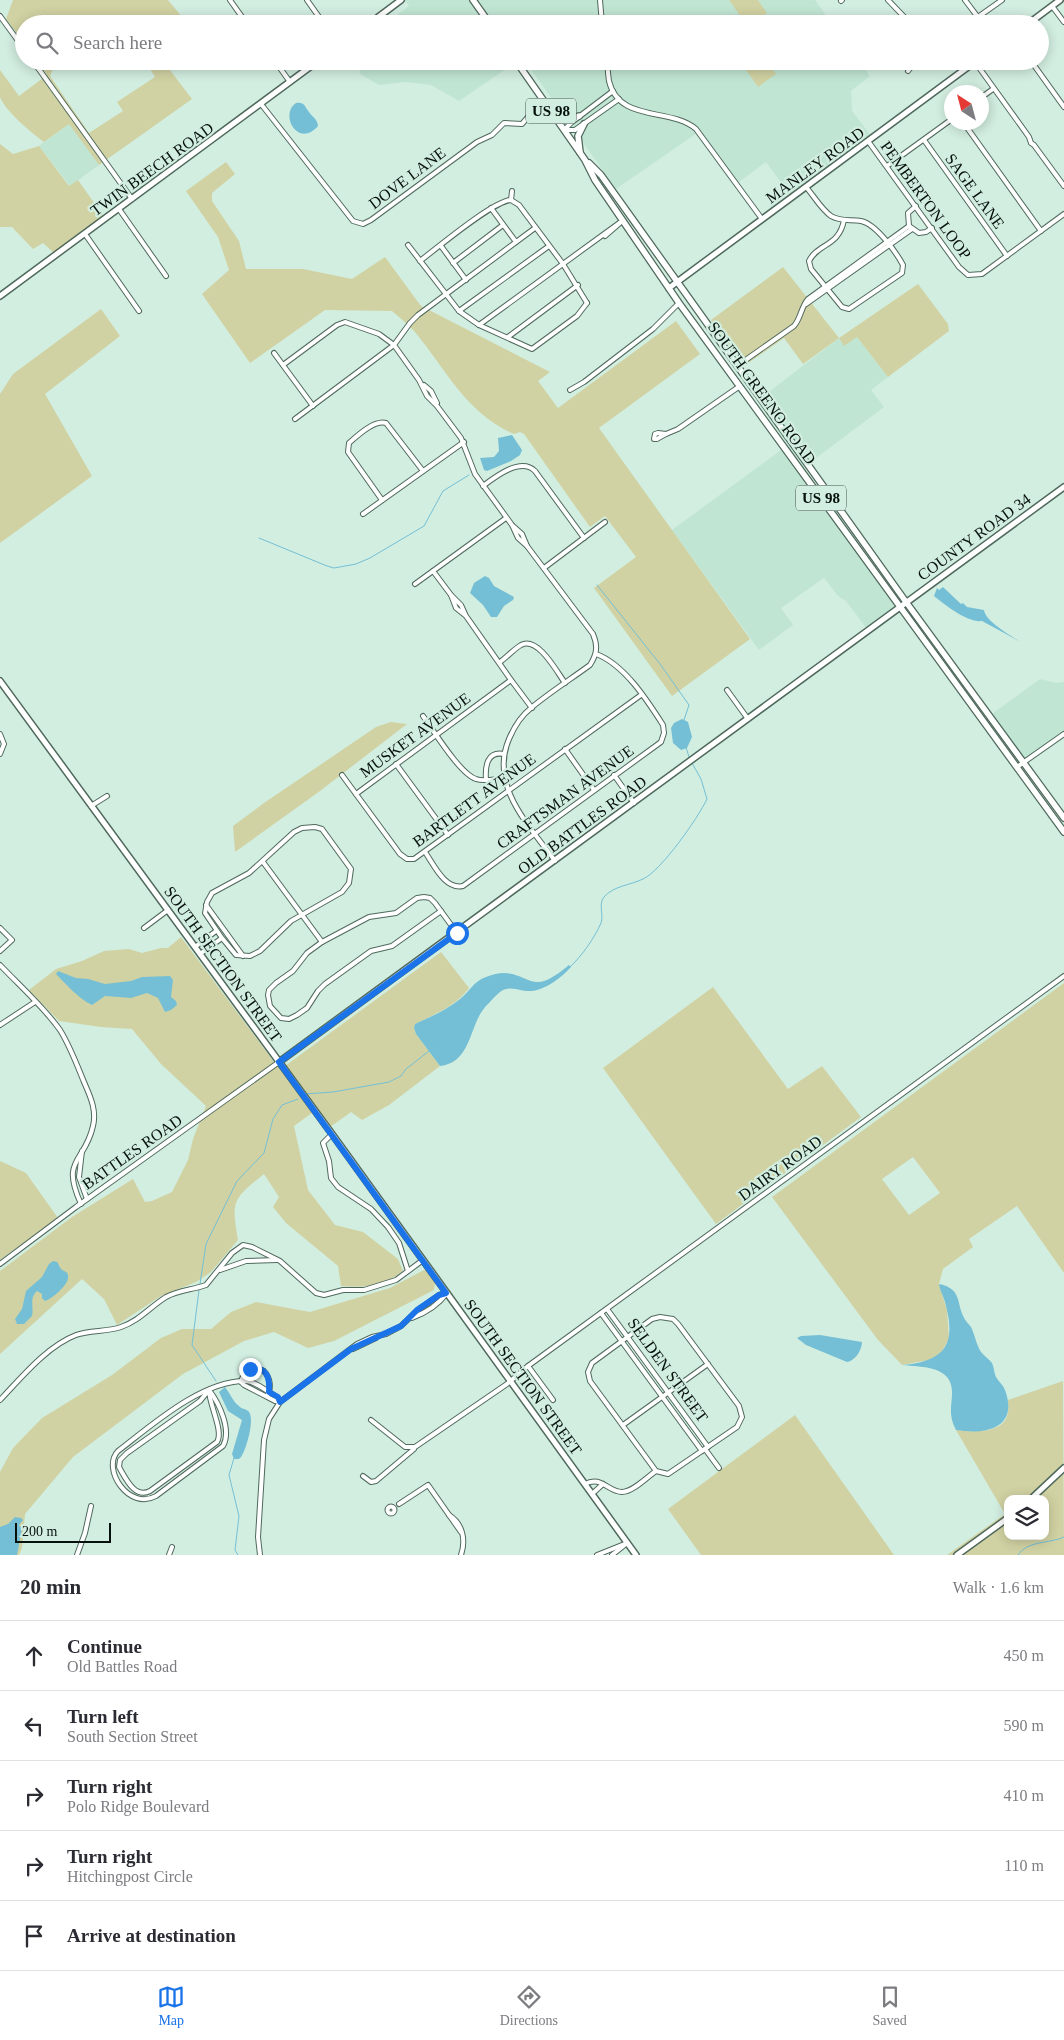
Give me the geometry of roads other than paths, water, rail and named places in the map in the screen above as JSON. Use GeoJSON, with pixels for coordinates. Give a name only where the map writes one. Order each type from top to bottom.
{"type":"FeatureCollection","features":[{"type":"Feature","properties":{"kind":"main road"},"geometry":{"type":"LineString","coordinates":[[473,0],[484,15]]}},
{"type":"Feature","properties":{"kind":"main road","name":"SOUTH GREENO ROAD"},"geometry":{"type":"LineString","coordinates":[[522,70],[581,154],[595,180],[679,303],[1064,832]]}},
{"type":"Feature","properties":{"kind":"main road"},"geometry":{"type":"LineString","coordinates":[[552,113],[573,118],[579,116]]}},
{"type":"Feature","properties":{"kind":"main road"},"geometry":{"type":"LineString","coordinates":[[581,154],[578,136],[584,124]]}},
{"type":"Feature","properties":{"kind":"main road","name":"SOUTH GREENO ROAD"},"geometry":{"type":"LineString","coordinates":[[585,160],[601,175],[906,602],[1064,818]]}},
{"type":"Feature","properties":{"kind":"street"},"geometry":{"type":"LineString","coordinates":[[230,0],[241,15]]}},
{"type":"Feature","properties":{"kind":"street"},"geometry":{"type":"LineString","coordinates":[[307,0],[318,15]]}},
{"type":"Feature","properties":{"kind":"street"},"geometry":{"type":"LineString","coordinates":[[381,15],[401,0]]}},
{"type":"Feature","properties":{"kind":"street"},"geometry":{"type":"LineString","coordinates":[[600,0],[601,15]]}},
{"type":"Feature","properties":{"kind":"street"},"geometry":{"type":"LineString","coordinates":[[888,0],[902,15]]}},
{"type":"Feature","properties":{"kind":"street"},"geometry":{"type":"LineString","coordinates":[[965,0],[976,15]]}},
{"type":"Feature","properties":{"kind":"street"},"geometry":{"type":"LineString","coordinates":[[981,15],[1002,0]]}},
{"type":"Feature","properties":{"kind":"street"},"geometry":{"type":"LineString","coordinates":[[1040,15],[1060,0]]}},
{"type":"Feature","properties":{"kind":"street"},"geometry":{"type":"LineString","coordinates":[[1052,6],[1064,22]]}},
{"type":"Feature","properties":{"kind":"street"},"geometry":{"type":"LineString","coordinates":[[0,16],[15,37]]}},
{"type":"Feature","properties":{"kind":"street"},"geometry":{"type":"LineString","coordinates":[[39,70],[132,199]]}},
{"type":"Feature","properties":{"kind":"street"},"geometry":{"type":"LineString","coordinates":[[281,70],[290,82]]}},
{"type":"Feature","properties":{"kind":"street","name":"TWIN BEECH ROAD"},"geometry":{"type":"LineString","coordinates":[[0,296],[306,70]]}},
{"type":"Feature","properties":{"kind":"street"},"geometry":{"type":"LineString","coordinates":[[609,70],[613,91],[619,99],[638,112],[660,114],[693,126],[762,220]]}},
{"type":"Feature","properties":{"kind":"street","name":"MANLEY ROAD"},"geometry":{"type":"LineString","coordinates":[[669,288],[964,70]]}},
{"type":"Feature","properties":{"kind":"street"},"geometry":{"type":"LineString","coordinates":[[980,70],[1029,137],[1034,139],[1034,145],[1064,186]]}},
{"type":"Feature","properties":{"kind":"street"},"geometry":{"type":"LineString","coordinates":[[1037,70],[1064,107]]}},
{"type":"Feature","properties":{"kind":"street"},"geometry":{"type":"LineString","coordinates":[[989,92],[993,89]]}},
{"type":"Feature","properties":{"kind":"street"},"geometry":{"type":"LineString","coordinates":[[564,130],[579,116],[613,91]]}},
{"type":"Feature","properties":{"kind":"street","name":"DOVE LANE"},"geometry":{"type":"LineString","coordinates":[[262,104],[353,221],[363,224],[472,146],[492,135],[504,123],[522,124],[543,99]]}},
{"type":"Feature","properties":{"kind":"street"},"geometry":{"type":"LineString","coordinates":[[564,130],[575,130],[619,99]]}},
{"type":"Feature","properties":{"kind":"street"},"geometry":{"type":"LineString","coordinates":[[887,166],[944,125]]}},
{"type":"Feature","properties":{"kind":"street"},"geometry":{"type":"LineString","coordinates":[[969,130],[1041,231]]}},
{"type":"Feature","properties":{"kind":"street","name":"SAGE LANE"},"geometry":{"type":"LineString","coordinates":[[924,140],[1007,256]]}},
{"type":"Feature","properties":{"kind":"street","name":"PEMBERTON LOOP"},"geometry":{"type":"LineString","coordinates":[[868,141],[959,267],[968,275],[979,276],[1064,214]]}},
{"type":"Feature","properties":{"kind":"street"},"geometry":{"type":"LineString","coordinates":[[806,187],[827,213],[836,219],[861,221],[871,225],[903,265],[899,275],[849,309],[842,308],[811,269],[809,261],[839,235],[844,220]]}},
{"type":"Feature","properties":{"kind":"street"},"geometry":{"type":"LineString","coordinates":[[511,200],[512,191]]}},
{"type":"Feature","properties":{"kind":"street"},"geometry":{"type":"LineString","coordinates":[[420,261],[491,208],[504,200],[511,200],[519,205],[563,264],[578,285],[587,303],[593,305]]}},
{"type":"Feature","properties":{"kind":"street"},"geometry":{"type":"LineString","coordinates":[[910,228],[908,213],[916,206]]}},
{"type":"Feature","properties":{"kind":"street"},"geometry":{"type":"LineString","coordinates":[[491,208],[516,242]]}},
{"type":"Feature","properties":{"kind":"street"},"geometry":{"type":"LineString","coordinates":[[119,209],[166,276]]}},
{"type":"Feature","properties":{"kind":"street"},"geometry":{"type":"LineString","coordinates":[[479,325],[622,221]]}},
{"type":"Feature","properties":{"kind":"street"},"geometry":{"type":"LineString","coordinates":[[453,263],[503,225]]}},
{"type":"Feature","properties":{"kind":"street"},"geometry":{"type":"LineString","coordinates":[[296,419],[394,345],[414,319],[536,228]]}},
{"type":"Feature","properties":{"kind":"street"},"geometry":{"type":"LineString","coordinates":[[910,228],[922,233],[932,228]]}},
{"type":"Feature","properties":{"kind":"street"},"geometry":{"type":"LineString","coordinates":[[737,366],[796,324],[803,304],[809,303],[826,288],[910,228]]}},
{"type":"Feature","properties":{"kind":"street"},"geometry":{"type":"LineString","coordinates":[[84,234],[140,311]]}},
{"type":"Feature","properties":{"kind":"street"},"geometry":{"type":"LineString","coordinates":[[408,245],[459,311],[479,325],[532,349],[577,316],[587,303]]}},
{"type":"Feature","properties":{"kind":"street"},"geometry":{"type":"LineString","coordinates":[[440,246],[466,280]]}},
{"type":"Feature","properties":{"kind":"street"},"geometry":{"type":"LineString","coordinates":[[459,311],[549,246]]}},
{"type":"Feature","properties":{"kind":"street"},"geometry":{"type":"LineString","coordinates":[[508,337],[578,285]]}},
{"type":"Feature","properties":{"kind":"street"},"geometry":{"type":"LineString","coordinates":[[570,390],[584,382],[653,329],[679,303]]}},
{"type":"Feature","properties":{"kind":"street"},"geometry":{"type":"LineString","coordinates":[[283,365],[337,325],[345,322],[379,334],[394,345],[419,380],[431,391],[438,406],[464,442],[475,474],[483,486],[506,518],[522,533],[527,546],[593,634],[596,642],[596,654],[590,665],[532,708],[521,719],[511,734],[504,754],[504,778],[516,808],[555,861]]}},
{"type":"Feature","properties":{"kind":"street"},"geometry":{"type":"LineString","coordinates":[[274,353],[313,406]]}},
{"type":"Feature","properties":{"kind":"street"},"geometry":{"type":"LineString","coordinates":[[666,434],[678,429],[740,386]]}},
{"type":"Feature","properties":{"kind":"street"},"geometry":{"type":"LineString","coordinates":[[382,500],[348,452],[349,443],[357,437],[378,422],[386,423],[422,471]]}},
{"type":"Feature","properties":{"kind":"street"},"geometry":{"type":"LineString","coordinates":[[363,514],[464,442]]}},
{"type":"Feature","properties":{"kind":"street"},"geometry":{"type":"LineString","coordinates":[[793,459],[800,453]]}},
{"type":"Feature","properties":{"kind":"street"},"geometry":{"type":"LineString","coordinates":[[483,486],[520,465],[529,466],[535,471],[584,538]]}},
{"type":"Feature","properties":{"kind":"street","name":"COUNTY ROAD 34"},"geometry":{"type":"LineString","coordinates":[[899,607],[1064,487]]}},
{"type":"Feature","properties":{"kind":"street"},"geometry":{"type":"LineString","coordinates":[[415,584],[506,518]]}},
{"type":"Feature","properties":{"kind":"street"},"geometry":{"type":"LineString","coordinates":[[544,568],[605,522]]}},
{"type":"Feature","properties":{"kind":"street"},"geometry":{"type":"LineString","coordinates":[[433,571],[461,605],[466,616],[532,708]]}},
{"type":"Feature","properties":{"kind":"street","name":"OLD BATTLES ROAD"},"geometry":{"type":"LineString","coordinates":[[279,1062],[899,607]]}},
{"type":"Feature","properties":{"kind":"street"},"geometry":{"type":"LineString","coordinates":[[500,662],[522,644],[534,644],[565,683]]}},
{"type":"Feature","properties":{"kind":"street","name":"CRAFTSMAN AVENUE"},"geometry":{"type":"LineString","coordinates":[[425,852],[448,883],[458,887],[468,883],[660,743],[664,737],[661,723],[641,695],[627,676],[611,661],[596,654]]}},
{"type":"Feature","properties":{"kind":"street","name":"SOUTH SECTION STREET"},"geometry":{"type":"LineString","coordinates":[[0,680],[332,1134],[636,1555]]}},
{"type":"Feature","properties":{"kind":"street","name":"MUSKET AVENUE"},"geometry":{"type":"LineString","coordinates":[[356,794],[511,680]]}},
{"type":"Feature","properties":{"kind":"street"},"geometry":{"type":"LineString","coordinates":[[727,690],[748,719]]}},
{"type":"Feature","properties":{"kind":"street","name":"BARTLETT AVENUE"},"geometry":{"type":"LineString","coordinates":[[342,775],[400,854],[411,859],[418,857],[641,695]]}},
{"type":"Feature","properties":{"kind":"street"},"geometry":{"type":"LineString","coordinates":[[423,716],[462,770],[478,780],[504,778]]}},
{"type":"Feature","properties":{"kind":"street"},"geometry":{"type":"LineString","coordinates":[[0,734],[4,744],[0,754]]}},
{"type":"Feature","properties":{"kind":"street"},"geometry":{"type":"LineString","coordinates":[[1017,767],[1064,734]]}},
{"type":"Feature","properties":{"kind":"street"},"geometry":{"type":"LineString","coordinates":[[565,750],[594,790]]}},
{"type":"Feature","properties":{"kind":"street"},"geometry":{"type":"LineString","coordinates":[[486,780],[485,768],[489,758],[496,754],[504,754]]}},
{"type":"Feature","properties":{"kind":"street"},"geometry":{"type":"LineString","coordinates":[[396,764],[448,835]]}},
{"type":"Feature","properties":{"kind":"street"},"geometry":{"type":"LineString","coordinates":[[614,775],[634,803]]}},
{"type":"Feature","properties":{"kind":"street"},"geometry":{"type":"LineString","coordinates":[[91,806],[107,796]]}},
{"type":"Feature","properties":{"kind":"street"},"geometry":{"type":"LineString","coordinates":[[302,828],[318,828],[329,838],[349,866],[351,877],[342,892],[302,914],[282,929],[260,951],[250,956],[244,956],[233,952],[217,932],[205,913],[206,905],[209,897],[216,889],[246,875],[263,862],[294,832],[302,828]]}},
{"type":"Feature","properties":{"kind":"street"},"geometry":{"type":"LineString","coordinates":[[263,862],[322,942]]}},
{"type":"Feature","properties":{"kind":"street"},"geometry":{"type":"LineString","coordinates":[[441,911],[392,946],[371,951],[325,984],[307,1008],[297,1015],[289,1019],[281,1018],[270,1006],[269,990],[293,971],[307,953],[322,942],[369,917],[396,913],[420,897],[430,898],[441,911],[457,933]]}},
{"type":"Feature","properties":{"kind":"street"},"geometry":{"type":"LineString","coordinates":[[206,905],[244,956]]}},
{"type":"Feature","properties":{"kind":"street"},"geometry":{"type":"LineString","coordinates":[[144,928],[168,910]]}},
{"type":"Feature","properties":{"kind":"street"},"geometry":{"type":"LineString","coordinates":[[0,928],[12,940],[0,951]]}},
{"type":"Feature","properties":{"kind":"street"},"geometry":{"type":"LineString","coordinates":[[195,947],[223,929]]}},
{"type":"Feature","properties":{"kind":"street"},"geometry":{"type":"LineString","coordinates":[[200,954],[222,938]]}},
{"type":"Feature","properties":{"kind":"street"},"geometry":{"type":"LineString","coordinates":[[0,965],[60,1031],[93,1104],[94,1125],[74,1166],[72,1179],[81,1204]]}},
{"type":"Feature","properties":{"kind":"street","name":"DAIRY ROAD"},"geometry":{"type":"LineString","coordinates":[[364,1476],[370,1482],[376,1481],[415,1447],[510,1380],[1064,976]]}},
{"type":"Feature","properties":{"kind":"street"},"geometry":{"type":"LineString","coordinates":[[0,1025],[35,1002]]}},
{"type":"Feature","properties":{"kind":"street","name":"BATTLES ROAD"},"geometry":{"type":"LineString","coordinates":[[0,1264],[87,1199],[279,1062]]}},
{"type":"Feature","properties":{"kind":"street"},"geometry":{"type":"LineString","coordinates":[[332,1134],[323,1143],[329,1161],[331,1178],[338,1187],[371,1209],[388,1226],[399,1243],[408,1271]]}},
{"type":"Feature","properties":{"kind":"street"},"geometry":{"type":"LineString","coordinates":[[82,1150],[79,1177],[87,1199]]}},
{"type":"Feature","properties":{"kind":"street"},"geometry":{"type":"LineString","coordinates":[[0,1400],[28,1370],[63,1341],[85,1332],[119,1328],[130,1324],[166,1297],[184,1289],[206,1285],[232,1253],[243,1245],[252,1246],[278,1260],[316,1293],[324,1295],[343,1290],[364,1290],[396,1280],[423,1260]]}},
{"type":"Feature","properties":{"kind":"street"},"geometry":{"type":"LineString","coordinates":[[218,1271],[246,1261],[278,1260]]}},
{"type":"Feature","properties":{"kind":"street"},"geometry":{"type":"LineString","coordinates":[[260,1555],[258,1538],[265,1433],[272,1413],[280,1402],[351,1349],[393,1331],[417,1310],[439,1295],[446,1293]]}},
{"type":"Feature","properties":{"kind":"street","name":"SELDEN STREET"},"geometry":{"type":"LineString","coordinates":[[607,1309],[668,1392],[705,1449]]}},
{"type":"Feature","properties":{"kind":"street","name":"SELDEN STREET"},"geometry":{"type":"LineString","coordinates":[[601,1313],[662,1396],[719,1468]]}},
{"type":"Feature","properties":{"kind":"street"},"geometry":{"type":"LineString","coordinates":[[667,1317],[678,1324],[739,1406],[742,1417],[737,1427],[673,1472],[664,1474],[656,1471],[590,1381],[588,1372],[592,1363],[628,1337],[652,1319],[667,1317]]}},
{"type":"Feature","properties":{"kind":"street"},"geometry":{"type":"LineString","coordinates":[[623,1425],[708,1364]]}},
{"type":"Feature","properties":{"kind":"street"},"geometry":{"type":"LineString","coordinates":[[528,1366],[553,1400]]}},
{"type":"Feature","properties":{"kind":"street"},"geometry":{"type":"LineString","coordinates":[[241,1382],[248,1371],[254,1368],[261,1369],[269,1377],[268,1394]]}},
{"type":"Feature","properties":{"kind":"street"},"geometry":{"type":"LineString","coordinates":[[208,1390],[214,1396],[227,1436],[223,1446],[156,1496],[144,1500],[133,1498],[112,1470],[112,1463],[116,1453],[194,1396],[208,1390],[228,1382],[241,1382],[244,1385],[268,1394],[275,1401],[280,1402]]}},
{"type":"Feature","properties":{"kind":"street"},"geometry":{"type":"LineString","coordinates":[[208,1390],[209,1400],[220,1436],[213,1446],[150,1491],[143,1494],[137,1492],[119,1468],[122,1457],[200,1401],[208,1390]]}},
{"type":"Feature","properties":{"kind":"street"},"geometry":{"type":"LineString","coordinates":[[171,1413],[175,1419]]}},
{"type":"Feature","properties":{"kind":"street"},"geometry":{"type":"LineString","coordinates":[[215,1418],[221,1414]]}},
{"type":"Feature","properties":{"kind":"street"},"geometry":{"type":"LineString","coordinates":[[372,1420],[405,1447],[415,1447]]}},
{"type":"Feature","properties":{"kind":"street"},"geometry":{"type":"LineString","coordinates":[[144,1432],[148,1438]]}},
{"type":"Feature","properties":{"kind":"street"},"geometry":{"type":"LineString","coordinates":[[213,1446],[217,1452]]}},
{"type":"Feature","properties":{"kind":"street"},"geometry":{"type":"LineString","coordinates":[[112,1470],[119,1468]]}},
{"type":"Feature","properties":{"kind":"street"},"geometry":{"type":"LineString","coordinates":[[1035,1495],[1064,1468]]}},
{"type":"Feature","properties":{"kind":"street"},"geometry":{"type":"LineString","coordinates":[[585,1484],[595,1481],[619,1492],[626,1491],[656,1471]]}},
{"type":"Feature","properties":{"kind":"street"},"geometry":{"type":"LineString","coordinates":[[176,1473],[180,1478]]}},
{"type":"Feature","properties":{"kind":"street"},"geometry":{"type":"LineString","coordinates":[[121,1484],[127,1480]]}},
{"type":"Feature","properties":{"kind":"street"},"geometry":{"type":"LineString","coordinates":[[592,1494],[603,1484]]}},
{"type":"Feature","properties":{"kind":"street"},"geometry":{"type":"LineString","coordinates":[[394,1508],[428,1485],[461,1532],[465,1544],[461,1555]]}},
{"type":"Feature","properties":{"kind":"street"},"geometry":{"type":"LineString","coordinates":[[143,1494],[144,1500]]}},
{"type":"Feature","properties":{"kind":"street"},"geometry":{"type":"LineString","coordinates":[[77,1555],[91,1506]]}},
{"type":"Feature","properties":{"kind":"street"},"geometry":{"type":"LineString","coordinates":[[957,1555],[1004,1521]]}},
{"type":"Feature","properties":{"kind":"street"},"geometry":{"type":"LineString","coordinates":[[597,1555],[627,1543]]}},
{"type":"Feature","properties":{"kind":"street"},"geometry":{"type":"LineString","coordinates":[[612,1555],[627,1543]]}},
{"type":"Feature","properties":{"kind":"street"},"geometry":{"type":"LineString","coordinates":[[169,1555],[172,1547]]}},
{"type":"Feature","properties":{"kind":"water"},"geometry":{"type":"Polygon","coordinates":[[[296,103],[304,105],[317,121],[318,126],[311,132],[304,134],[298,132],[293,127],[289,114],[291,108],[296,103]]]}},
{"type":"Feature","properties":{"kind":"water"},"geometry":{"type":"Polygon","coordinates":[[[512,435],[522,450],[520,455],[487,471],[484,470],[480,458],[494,457],[499,451],[498,438],[512,435]]]}},
{"type":"Feature","properties":{"kind":"water"},"geometry":{"type":"Polygon","coordinates":[[[485,576],[489,578],[494,586],[514,597],[513,600],[504,606],[497,617],[491,617],[483,605],[470,593],[474,583],[485,576]]]}},
{"type":"Feature","properties":{"kind":"water"},"geometry":{"type":"Polygon","coordinates":[[[943,587],[961,604],[984,610],[993,623],[1019,641],[982,621],[970,619],[950,608],[934,596],[937,588],[939,590],[943,587]]]}},
{"type":"Feature","properties":{"kind":"water"},"geometry":{"type":"Polygon","coordinates":[[[682,719],[688,722],[692,737],[687,748],[681,750],[673,743],[671,728],[674,723],[682,719]]]}},
{"type":"Feature","properties":{"kind":"water"},"geometry":{"type":"Polygon","coordinates":[[[569,965],[571,967],[562,976],[540,989],[528,991],[509,989],[499,993],[482,1011],[465,1049],[451,1063],[440,1066],[416,1034],[415,1024],[455,1003],[482,979],[504,973],[541,982],[561,972],[569,965]]]}},
{"type":"Feature","properties":{"kind":"water"},"geometry":{"type":"Polygon","coordinates":[[[58,971],[76,978],[105,984],[131,981],[142,977],[170,976],[173,980],[171,997],[176,1001],[177,1005],[165,1012],[158,998],[147,993],[131,998],[105,996],[92,1005],[82,999],[56,974],[58,971]]]}},
{"type":"Feature","properties":{"kind":"water"},"geometry":{"type":"Polygon","coordinates":[[[53,1261],[57,1262],[61,1269],[68,1274],[63,1288],[45,1301],[42,1298],[42,1294],[37,1291],[32,1300],[32,1316],[24,1324],[17,1324],[15,1319],[22,1309],[26,1291],[42,1277],[49,1264],[53,1261]]]}},
{"type":"Feature","properties":{"kind":"water"},"geometry":{"type":"Polygon","coordinates":[[[939,1284],[947,1286],[956,1294],[963,1315],[971,1327],[979,1349],[992,1363],[996,1377],[1005,1390],[1008,1403],[1004,1421],[988,1430],[956,1430],[951,1417],[952,1395],[948,1378],[936,1370],[902,1365],[929,1360],[938,1355],[948,1340],[948,1317],[939,1284]]]}},
{"type":"Feature","properties":{"kind":"water"},"geometry":{"type":"Polygon","coordinates":[[[820,1335],[862,1342],[861,1348],[858,1355],[847,1362],[806,1345],[797,1338],[820,1335]]]}},
{"type":"Feature","properties":{"kind":"water"},"geometry":{"type":"Polygon","coordinates":[[[225,1387],[235,1402],[248,1411],[251,1416],[247,1442],[243,1453],[238,1459],[234,1459],[232,1454],[242,1420],[228,1411],[219,1392],[225,1387]]]}},
{"type":"Feature","properties":{"kind":"water"},"geometry":{"type":"Polygon","coordinates":[[[15,1517],[23,1520],[19,1525],[22,1529],[17,1555],[0,1555],[0,1527],[8,1524],[15,1517]]]}},
{"type":"Feature","properties":{"kind":"waterway"},"geometry":{"type":"LineString","coordinates":[[259,538],[334,568],[356,564],[370,558],[424,526],[443,491],[469,475]]}},
{"type":"Feature","properties":{"kind":"waterway"},"geometry":{"type":"LineString","coordinates":[[597,585],[660,664],[689,705],[684,720]]}},
{"type":"Feature","properties":{"kind":"waterway"},"geometry":{"type":"LineString","coordinates":[[686,747],[689,757]]}},
{"type":"Feature","properties":{"kind":"waterway"},"geometry":{"type":"LineString","coordinates":[[570,967],[584,952],[601,923],[601,903],[604,897],[612,890],[643,879],[651,874],[688,831],[702,808],[707,799],[701,779],[692,763]]}},
{"type":"Feature","properties":{"kind":"waterway"},"geometry":{"type":"LineString","coordinates":[[305,1094],[333,1092],[389,1082],[401,1076],[406,1069],[429,1051]]}},
{"type":"Feature","properties":{"kind":"waterway"},"geometry":{"type":"LineString","coordinates":[[200,1284],[206,1244],[237,1181],[264,1153],[273,1119],[282,1105],[298,1099]]}},
{"type":"Feature","properties":{"kind":"waterway"},"geometry":{"type":"LineString","coordinates":[[199,1290],[192,1345],[216,1381]]}},
{"type":"Feature","properties":{"kind":"waterway"},"geometry":{"type":"LineString","coordinates":[[234,1458],[229,1475],[239,1516],[235,1550],[238,1555]]}},
{"type":"Feature","properties":{"kind":"waterway"},"geometry":{"type":"LineString","coordinates":[[1018,1555],[1027,1547],[1064,1537]]}}]}
